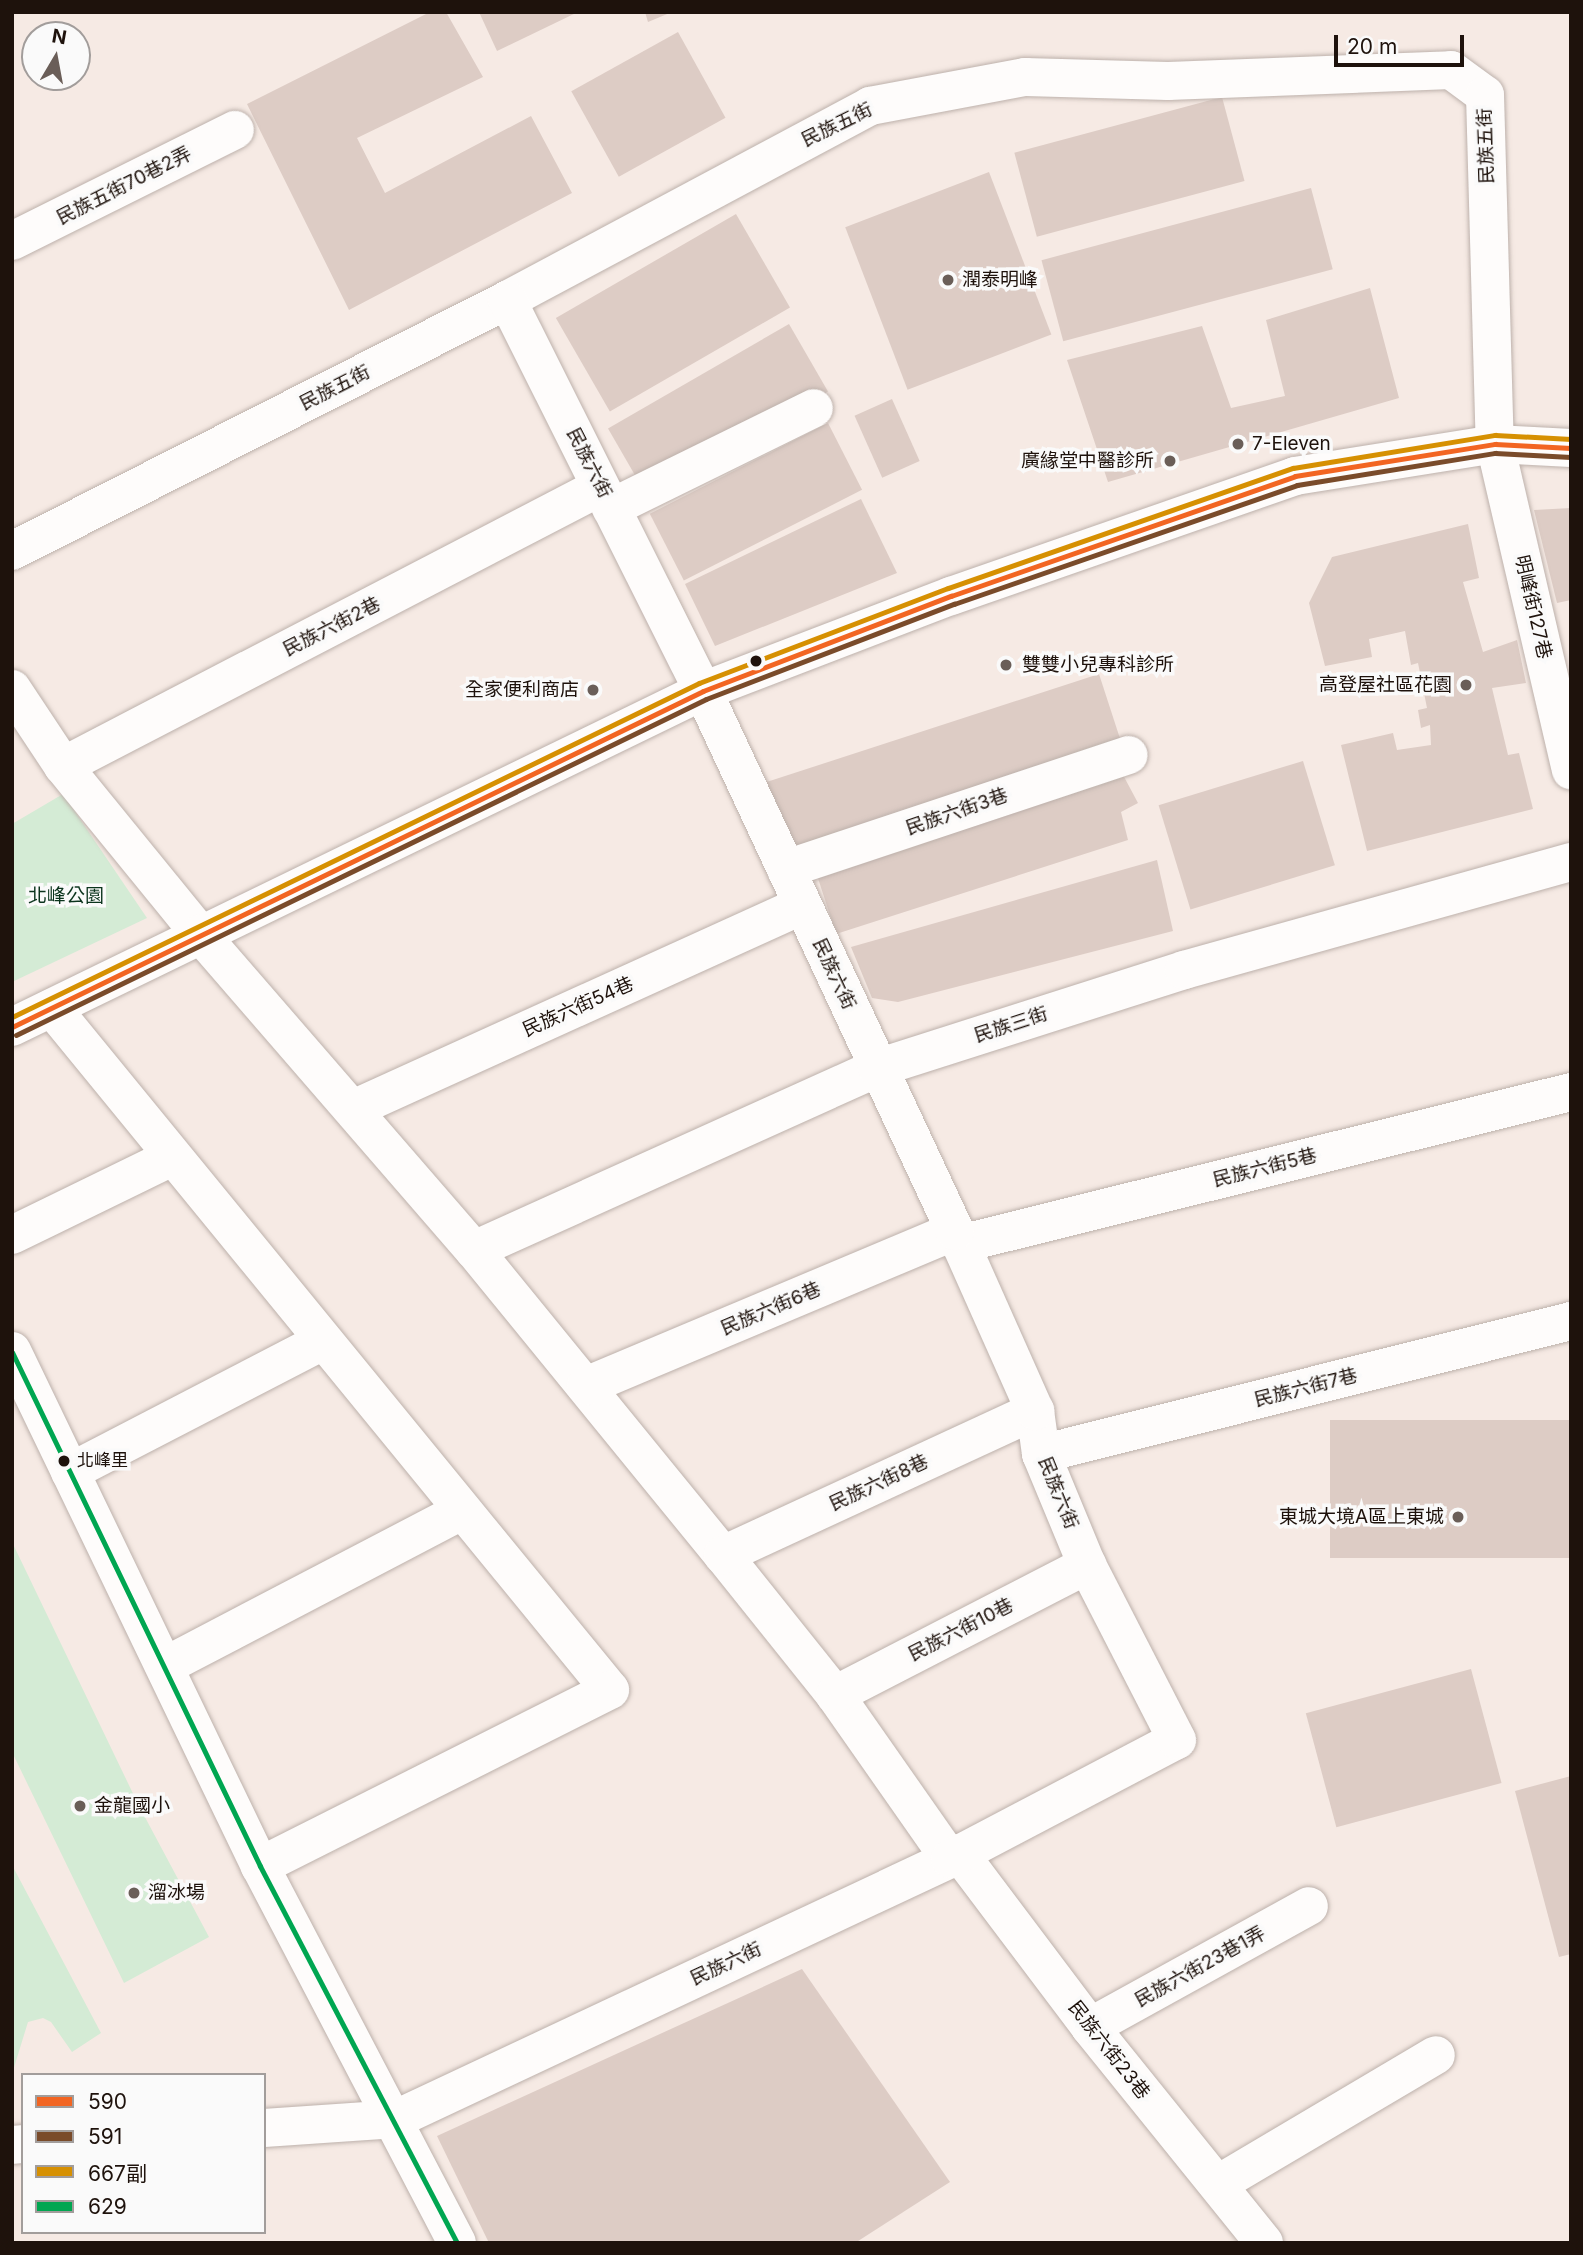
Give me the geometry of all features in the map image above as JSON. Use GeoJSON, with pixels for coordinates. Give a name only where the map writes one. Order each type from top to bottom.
{"type":"FeatureCollection","features":[{"type":"Feature","properties":{"kind":"street","name":"民族五街"},"geometry":{"type":"LineString","coordinates":[[12,551],[507,300],[870,106],[1026,77],[1168,81],[1451,70],[1485,95],[1495,444]]}},
{"type":"Feature","properties":{"kind":"street","name":"民族五街70巷2弄"},"geometry":{"type":"LineString","coordinates":[[12,241],[235,130]]}},
{"type":"Feature","properties":{"kind":"street","name":"民族六街"},"geometry":{"type":"LineString","coordinates":[[266,2128],[396,2119],[955,1856],[1177,1740],[1087,1565],[1041,1454],[1035,1411],[786,869],[703,691],[507,300]]}},
{"type":"Feature","properties":{"kind":"street","name":"民族六街2巷"},"geometry":{"type":"LineString","coordinates":[[63,766],[606,498],[814,408]]}},
{"type":"Feature","properties":{"kind":"street"},"geometry":{"type":"LineString","coordinates":[[12,1027],[703,691],[951,596],[1295,476],[1495,444],[1571,448]]}},
{"type":"Feature","properties":{"kind":"street","name":"明峰街127巷"},"geometry":{"type":"LineString","coordinates":[[1495,444],[1571,770]]}},
{"type":"Feature","properties":{"kind":"street","name":"民族六街23巷"},"geometry":{"type":"LineString","coordinates":[[12,689],[63,766],[200,934],[474,1250],[723,1555],[835,1696],[955,1856],[1264,2243]]}},
{"type":"Feature","properties":{"kind":"street","name":"民族六街3巷"},"geometry":{"type":"LineString","coordinates":[[786,869],[1129,755]]}},
{"type":"Feature","properties":{"kind":"street","name":"民族三街"},"geometry":{"type":"LineString","coordinates":[[474,1250],[877,1069],[1184,970],[1571,862]]}},
{"type":"Feature","properties":{"kind":"street","name":"民族六街54巷"},"geometry":{"type":"LineString","coordinates":[[353,1109],[802,905]]}},
{"type":"Feature","properties":{"kind":"street"},"geometry":{"type":"LineString","coordinates":[[52,1007],[460,1512],[610,1690],[260,1866]]}},
{"type":"Feature","properties":{"kind":"street","name":"民族六街5巷"},"geometry":{"type":"LineString","coordinates":[[957,1237],[1571,1092]]}},
{"type":"Feature","properties":{"kind":"street"},"geometry":{"type":"LineString","coordinates":[[12,1235],[172,1157]]}},
{"type":"Feature","properties":{"kind":"street","name":"民族六街6巷"},"geometry":{"type":"LineString","coordinates":[[586,1386],[957,1237]]}},
{"type":"Feature","properties":{"kind":"street","name":"民族六街7巷"},"geometry":{"type":"LineString","coordinates":[[1041,1454],[1571,1321]]}},
{"type":"Feature","properties":{"kind":"street"},"geometry":{"type":"LineString","coordinates":[[70,1472],[323,1341]]}},
{"type":"Feature","properties":{"kind":"street"},"geometry":{"type":"LineString","coordinates":[[12,1351],[260,1866],[396,2119],[457,2243]]}},
{"type":"Feature","properties":{"kind":"street","name":"民族六街8巷"},"geometry":{"type":"LineString","coordinates":[[723,1555],[1035,1411]]}},
{"type":"Feature","properties":{"kind":"street"},"geometry":{"type":"LineString","coordinates":[[165,1665],[460,1512]]}},
{"type":"Feature","properties":{"kind":"street","name":"民族六街10巷"},"geometry":{"type":"LineString","coordinates":[[835,1696],[1087,1565]]}},
{"type":"Feature","properties":{"kind":"street","name":"民族六街23巷1弄"},"geometry":{"type":"LineString","coordinates":[[1090,2027],[1309,1906]]}},
{"type":"Feature","properties":{"kind":"street"},"geometry":{"type":"LineString","coordinates":[[1218,2185],[1436,2055]]}},
{"type":"Feature","properties":{"kind":"green space","name":"北峰公園"},"geometry":{"type":"Polygon","coordinates":[[[63,794],[147,918],[12,982],[12,824],[63,794]]]}},
{"type":"Feature","properties":{"kind":"green space"},"geometry":{"type":"Polygon","coordinates":[[[12,1542],[139,1806],[209,1937],[124,1983],[12,1752],[12,1542]]]}},
{"type":"Feature","properties":{"kind":"green space"},"geometry":{"type":"Polygon","coordinates":[[[12,1865],[101,2033],[72,2052],[51,2022],[43,2018],[28,2022],[12,2074],[12,1865]]]}},
{"type":"Feature","properties":{"kind":"building"},"geometry":{"type":"Polygon","coordinates":[[[430,12],[446,12],[483,77],[357,138],[385,193],[531,116],[572,193],[349,310],[247,104],[430,12]]]}},
{"type":"Feature","properties":{"kind":"building"},"geometry":{"type":"Polygon","coordinates":[[[479,12],[578,12],[497,51],[479,12]]]}},
{"type":"Feature","properties":{"kind":"building"},"geometry":{"type":"Polygon","coordinates":[[[645,12],[672,12],[648,22],[645,12]]]}},
{"type":"Feature","properties":{"kind":"building"},"geometry":{"type":"Polygon","coordinates":[[[678,32],[726,118],[619,177],[571,91],[678,32]]]}},
{"type":"Feature","properties":{"kind":"building"},"geometry":{"type":"Polygon","coordinates":[[[1222,97],[1245,181],[1037,237],[1014,153],[1222,97]]]}},
{"type":"Feature","properties":{"kind":"building","name":"潤泰明峰"},"geometry":{"type":"Polygon","coordinates":[[[989,172],[1051,334],[908,390],[845,227],[989,172]]]}},
{"type":"Feature","properties":{"kind":"building"},"geometry":{"type":"Polygon","coordinates":[[[1311,188],[1333,269],[1063,341],[1042,260],[1311,188]]]}},
{"type":"Feature","properties":{"kind":"building"},"geometry":{"type":"Polygon","coordinates":[[[736,214],[790,308],[610,412],[556,318],[736,214]]]}},
{"type":"Feature","properties":{"kind":"building"},"geometry":{"type":"Polygon","coordinates":[[[1370,288],[1399,398],[1108,482],[1067,360],[1202,326],[1231,408],[1285,396],[1266,320],[1370,288]]]}},
{"type":"Feature","properties":{"kind":"building"},"geometry":{"type":"Polygon","coordinates":[[[789,324],[828,392],[647,496],[608,428],[789,324]]]}},
{"type":"Feature","properties":{"kind":"building"},"geometry":{"type":"Polygon","coordinates":[[[892,399],[920,461],[882,478],[855,416],[892,399]]]}},
{"type":"Feature","properties":{"kind":"building"},"geometry":{"type":"Polygon","coordinates":[[[828,423],[862,490],[684,581],[650,514],[828,423]]]}},
{"type":"Feature","properties":{"kind":"building"},"geometry":{"type":"Polygon","coordinates":[[[861,499],[897,573],[715,646],[685,584],[861,499]]]}},
{"type":"Feature","properties":{"kind":"building"},"geometry":{"type":"Polygon","coordinates":[[[1571,508],[1571,600],[1557,603],[1534,510],[1571,508]]]}},
{"type":"Feature","properties":{"kind":"building","name":"高登屋社區花園"},"geometry":{"type":"Polygon","coordinates":[[[1468,524],[1479,578],[1463,582],[1483,652],[1517,640],[1526,683],[1492,688],[1508,755],[1519,753],[1533,809],[1367,851],[1341,745],[1393,733],[1397,750],[1431,745],[1430,725],[1421,728],[1418,710],[1427,708],[1418,663],[1411,665],[1405,631],[1369,639],[1372,657],[1325,666],[1309,603],[1332,557],[1468,524]]]}},
{"type":"Feature","properties":{"kind":"building"},"geometry":{"type":"Polygon","coordinates":[[[1099,674],[1121,741],[780,851],[759,785],[1099,674]]]}},
{"type":"Feature","properties":{"kind":"building"},"geometry":{"type":"Polygon","coordinates":[[[1303,761],[1335,865],[1190,909],[1159,805],[1303,761]]]}},
{"type":"Feature","properties":{"kind":"building"},"geometry":{"type":"Polygon","coordinates":[[[1122,773],[1138,803],[1121,812],[1128,840],[836,934],[816,872],[1122,773]]]}},
{"type":"Feature","properties":{"kind":"building"},"geometry":{"type":"Polygon","coordinates":[[[1157,860],[1173,931],[898,1002],[872,998],[851,947],[1157,860]]]}},
{"type":"Feature","properties":{"kind":"building","name":"東城大境A區上東城"},"geometry":{"type":"Polygon","coordinates":[[[1330,1420],[1571,1420],[1571,1558],[1330,1558],[1330,1420]]]}},
{"type":"Feature","properties":{"kind":"building"},"geometry":{"type":"Polygon","coordinates":[[[1471,1669],[1502,1783],[1336,1827],[1306,1713],[1471,1669]]]}},
{"type":"Feature","properties":{"kind":"building"},"geometry":{"type":"Polygon","coordinates":[[[1571,1776],[1571,1954],[1559,1957],[1515,1791],[1571,1776]]]}},
{"type":"Feature","properties":{"kind":"building"},"geometry":{"type":"Polygon","coordinates":[[[802,1969],[950,2182],[855,2243],[489,2243],[437,2136],[802,1969]]]}},
{"type":"Feature","properties":{"kind":"transit line","name":"667副"},"geometry":{"type":"LineString","coordinates":[[12,1017],[699,683],[948,588],[1293,468],[1495,435],[1571,439]]}},
{"type":"Feature","properties":{"kind":"transit line","name":"590"},"geometry":{"type":"LineString","coordinates":[[12,1027],[703,691],[951,596],[1295,476],[1495,444],[1571,448]]}},
{"type":"Feature","properties":{"kind":"transit line","name":"591"},"geometry":{"type":"LineString","coordinates":[[16,1035],[706,699],[954,604],[1297,485],[1495,453],[1571,457]]}},
{"type":"Feature","properties":{"kind":"transit line","name":"629"},"geometry":{"type":"LineString","coordinates":[[12,1352],[260,1866],[457,2243]]}},
{"type":"Feature","properties":{"kind":"place","name":"潤泰明峰"},"geometry":{"type":"Point","coordinates":[948,280]}},
{"type":"Feature","properties":{"kind":"place","name":"7-Eleven"},"geometry":{"type":"Point","coordinates":[1238,444]}},
{"type":"Feature","properties":{"kind":"place","name":"廣緣堂中醫診所"},"geometry":{"type":"Point","coordinates":[1170,461]}},
{"type":"Feature","properties":{"kind":"place","name":"雙雙小兒專科診所"},"geometry":{"type":"Point","coordinates":[1006,665]}},
{"type":"Feature","properties":{"kind":"place","name":"高登屋社區花園"},"geometry":{"type":"Point","coordinates":[1466,685]}},
{"type":"Feature","properties":{"kind":"place","name":"全家便利商店"},"geometry":{"type":"Point","coordinates":[593,690]}},
{"type":"Feature","properties":{"kind":"place","name":"北峰里"},"geometry":{"type":"Point","coordinates":[64,1461]}},
{"type":"Feature","properties":{"kind":"place","name":"東城大境A區上東城"},"geometry":{"type":"Point","coordinates":[1458,1517]}},
{"type":"Feature","properties":{"kind":"place","name":"金龍國小"},"geometry":{"type":"Point","coordinates":[80,1806]}},
{"type":"Feature","properties":{"kind":"place","name":"溜冰場"},"geometry":{"type":"Point","coordinates":[134,1893]}}]}
